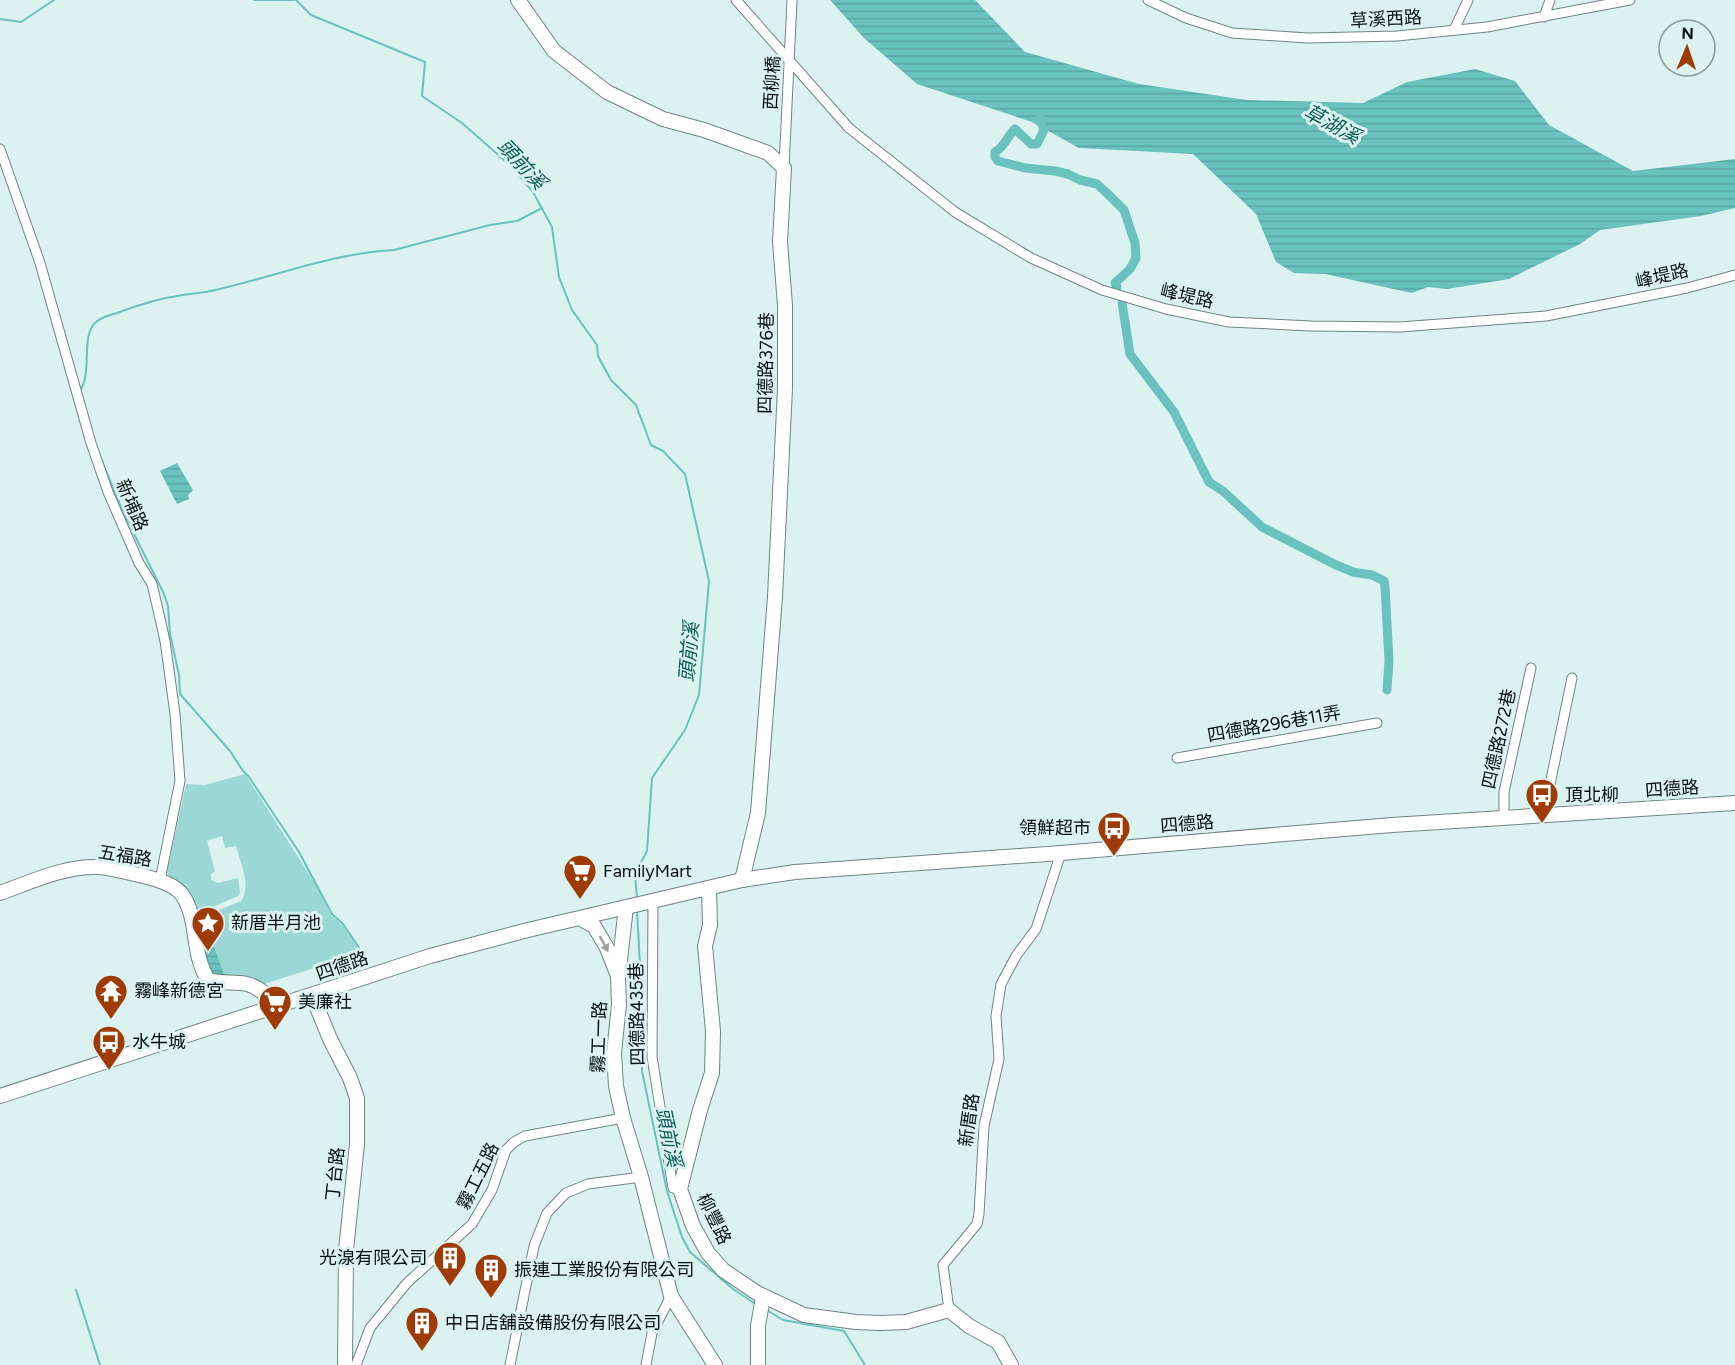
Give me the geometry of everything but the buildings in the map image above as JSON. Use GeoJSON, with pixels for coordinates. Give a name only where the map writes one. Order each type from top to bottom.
{"type":"FeatureCollection","features":[{"type":"Feature","properties":{"kind":"street"},"geometry":{"type":"LineString","coordinates":[[518,0],[554,51],[607,92],[663,119],[768,153],[784,168]]}},
{"type":"Feature","properties":{"kind":"street","name":"峰堤路"},"geometry":{"type":"LineString","coordinates":[[736,0],[849,128],[955,212],[1031,258],[1102,290],[1166,309],[1229,322],[1400,327],[1546,316],[1687,288],[1735,275]]}},
{"type":"Feature","properties":{"kind":"street","name":"西柳橋"},"geometry":{"type":"LineString","coordinates":[[784,168],[792,0]]}},
{"type":"Feature","properties":{"kind":"street","name":"草溪西路"},"geometry":{"type":"LineString","coordinates":[[1148,0],[1186,18],[1233,33],[1335,38],[1397,36],[1486,27],[1630,0]]}},
{"type":"Feature","properties":{"kind":"street"},"geometry":{"type":"LineString","coordinates":[[1454,30],[1468,0]]}},
{"type":"Feature","properties":{"kind":"street"},"geometry":{"type":"LineString","coordinates":[[1544,17],[1550,0]]}},
{"type":"Feature","properties":{"kind":"street","name":"新埔路"},"geometry":{"type":"LineString","coordinates":[[0,149],[40,263],[91,443],[108,492],[139,563],[152,584],[165,641],[175,714],[180,781],[160,880]]}},
{"type":"Feature","properties":{"kind":"street","name":"四德路376巷"},"geometry":{"type":"LineString","coordinates":[[742,880],[758,813],[775,597],[785,388],[785,304],[780,242],[784,168]]}},
{"type":"Feature","properties":{"kind":"street","name":"四德路272巷"},"geometry":{"type":"LineString","coordinates":[[1504,818],[1504,792],[1531,668]]}},
{"type":"Feature","properties":{"kind":"street"},"geometry":{"type":"LineString","coordinates":[[1551,814],[1549,789],[1572,678]]}},
{"type":"Feature","properties":{"kind":"street","name":"四德路296巷11弄"},"geometry":{"type":"LineString","coordinates":[[1177,758],[1377,723]]}},
{"type":"Feature","properties":{"kind":"street","name":"四德路"},"geometry":{"type":"LineString","coordinates":[[0,1096],[430,956],[528,930],[742,880],[795,872],[1061,853],[1392,825],[1735,803]]}},
{"type":"Feature","properties":{"kind":"street","name":"新厝路"},"geometry":{"type":"LineString","coordinates":[[949,1310],[943,1265],[977,1224],[979,1214],[984,1126],[999,1059],[996,1016],[1001,984],[1016,956],[1036,929],[1061,853]]}},
{"type":"Feature","properties":{"kind":"street","name":"五福路"},"geometry":{"type":"LineString","coordinates":[[0,893],[59,873],[98,867],[160,880],[182,894],[191,914],[198,959],[208,980],[219,983],[245,983],[255,987],[280,1006]]}},
{"type":"Feature","properties":{"kind":"street","name":"柳豐路"},"geometry":{"type":"LineString","coordinates":[[709,889],[710,925],[705,945],[713,1031],[712,1073],[680,1189],[693,1226],[708,1253],[723,1270],[763,1297],[804,1315],[880,1323],[906,1322],[949,1310]]}},
{"type":"Feature","properties":{"kind":"street","name":"四德路435巷"},"geometry":{"type":"LineString","coordinates":[[650,903],[652,1058],[673,1188],[680,1189]]}},
{"type":"Feature","properties":{"kind":"street","name":"霧工一路"},"geometry":{"type":"LineString","coordinates":[[628,907],[618,977],[619,1004],[614,1053],[616,1086],[671,1296],[715,1365]]}},
{"type":"Feature","properties":{"kind":"street"},"geometry":{"type":"LineString","coordinates":[[581,919],[594,926],[618,977]]}},
{"type":"Feature","properties":{"kind":"street","name":"丁台路"},"geometry":{"type":"LineString","coordinates":[[312,995],[357,1098],[357,1144],[346,1250],[345,1365]]}},
{"type":"Feature","properties":{"kind":"street","name":"霧工五路"},"geometry":{"type":"LineString","coordinates":[[356,1365],[370,1328],[407,1283],[472,1224],[492,1190],[506,1150],[514,1142],[525,1136],[623,1118]]}},
{"type":"Feature","properties":{"kind":"street"},"geometry":{"type":"LineString","coordinates":[[510,1365],[534,1246],[547,1213],[566,1193],[588,1184],[641,1176]]}},
{"type":"Feature","properties":{"kind":"street"},"geometry":{"type":"LineString","coordinates":[[646,1365],[652,1333],[671,1296]]}},
{"type":"Feature","properties":{"kind":"street"},"geometry":{"type":"LineString","coordinates":[[758,1365],[758,1326],[763,1297]]}},
{"type":"Feature","properties":{"kind":"street"},"geometry":{"type":"LineString","coordinates":[[949,1310],[969,1326],[998,1342],[1011,1365]]}},
{"type":"Feature","properties":{"kind":"shaded area"},"geometry":{"type":"Polygon","coordinates":[[[245,774],[318,888],[331,915],[344,927],[361,953],[261,985],[227,982],[205,923],[200,925],[198,919],[241,901],[245,881],[236,846],[225,848],[222,836],[207,841],[215,871],[211,874],[211,880],[218,883],[238,878],[240,893],[238,896],[196,914],[186,888],[170,879],[167,871],[186,784],[205,785],[245,774]]]}},
{"type":"Feature","properties":{"kind":"water","name":"草湖溪"},"geometry":{"type":"Polygon","coordinates":[[[830,0],[975,0],[1025,52],[1139,84],[1247,100],[1363,103],[1407,82],[1475,69],[1515,81],[1549,125],[1633,171],[1735,159],[1735,208],[1701,216],[1600,230],[1580,244],[1509,279],[1447,289],[1428,287],[1412,293],[1325,274],[1294,273],[1276,262],[1256,214],[1193,154],[1079,148],[1032,122],[917,84],[864,38],[830,0]]]}},
{"type":"Feature","properties":{"kind":"water"},"geometry":{"type":"Polygon","coordinates":[[[177,463],[193,490],[188,495],[189,499],[177,504],[160,471],[177,463]]]}},
{"type":"Feature","properties":{"kind":"water","name":"新厝半月池"},"geometry":{"type":"Polygon","coordinates":[[[206,925],[227,982],[213,975],[205,961],[200,929],[206,925]]]}},
{"type":"Feature","properties":{"kind":"waterway","name":"頭前溪"},"geometry":{"type":"LineString","coordinates":[[0,19],[21,22],[54,0]]}},
{"type":"Feature","properties":{"kind":"waterway","name":"頭前溪"},"geometry":{"type":"LineString","coordinates":[[254,0],[294,0]]}},
{"type":"Feature","properties":{"kind":"waterway","name":"頭前溪"},"geometry":{"type":"LineString","coordinates":[[296,0],[311,15],[425,62],[422,96],[462,123],[512,167],[533,192],[552,227],[559,277],[572,310],[597,345],[598,356],[611,380],[636,405],[651,445],[663,451],[685,474],[709,581],[699,695],[685,730],[652,778],[647,851],[635,874],[637,898]]}},
{"type":"Feature","properties":{"kind":"waterway"},"geometry":{"type":"LineString","coordinates":[[1040,118],[1044,130],[1037,144],[1031,144],[1015,129],[995,152],[995,157],[998,161],[1025,168],[1068,174],[1097,184],[1124,210],[1135,243],[1136,258],[1130,269],[1115,283],[1117,287]]}},
{"type":"Feature","properties":{"kind":"waterway"},"geometry":{"type":"LineString","coordinates":[[80,391],[86,374],[87,345],[91,328],[106,316],[158,300],[237,285],[326,261],[394,250],[490,225],[517,221],[542,208]]}},
{"type":"Feature","properties":{"kind":"waterway"},"geometry":{"type":"LineString","coordinates":[[1122,303],[1130,354],[1174,412],[1209,482],[1223,491],[1262,527],[1336,565],[1353,572],[1372,575],[1384,581],[1389,661],[1387,690]]}},
{"type":"Feature","properties":{"kind":"waterway"},"geometry":{"type":"LineString","coordinates":[[101,459],[125,516],[168,606],[170,634],[179,675],[180,694],[230,751],[249,777],[299,852],[332,914],[343,924],[360,949],[369,968]]}},
{"type":"Feature","properties":{"kind":"waterway","name":"頭前溪"},"geometry":{"type":"LineString","coordinates":[[637,910],[642,1071],[667,1191],[682,1237],[690,1252],[733,1289],[757,1305]]}},
{"type":"Feature","properties":{"kind":"waterway"},"geometry":{"type":"LineString","coordinates":[[76,1290],[100,1365]]}},
{"type":"Feature","properties":{"kind":"waterway","name":"頭前溪"},"geometry":{"type":"LineString","coordinates":[[765,1309],[783,1320],[844,1331],[865,1365]]}},
{"type":"Feature","properties":{"kind":"place","name":"頂北柳"},"geometry":{"type":"Point","coordinates":[1542,824]}},
{"type":"Feature","properties":{"kind":"place","name":"領鮮超市"},"geometry":{"type":"Point","coordinates":[1114,857]}},
{"type":"Feature","properties":{"kind":"place","name":"FamilyMart"},"geometry":{"type":"Point","coordinates":[580,900]}},
{"type":"Feature","properties":{"kind":"place","name":"新厝半月池"},"geometry":{"type":"Point","coordinates":[208,952]}},
{"type":"Feature","properties":{"kind":"place","name":"霧峰新德宮"},"geometry":{"type":"Point","coordinates":[111,1020]}},
{"type":"Feature","properties":{"kind":"place","name":"美廉社"},"geometry":{"type":"Point","coordinates":[275,1031]}},
{"type":"Feature","properties":{"kind":"place","name":"水牛城"},"geometry":{"type":"Point","coordinates":[109,1071]}},
{"type":"Feature","properties":{"kind":"place","name":"光湶有限公司"},"geometry":{"type":"Point","coordinates":[450,1287]}},
{"type":"Feature","properties":{"kind":"place","name":"振連工業股份有限公司"},"geometry":{"type":"Point","coordinates":[491,1299]}},
{"type":"Feature","properties":{"kind":"place","name":"中日店舖設備股份有限公司"},"geometry":{"type":"Point","coordinates":[422,1352]}}]}
